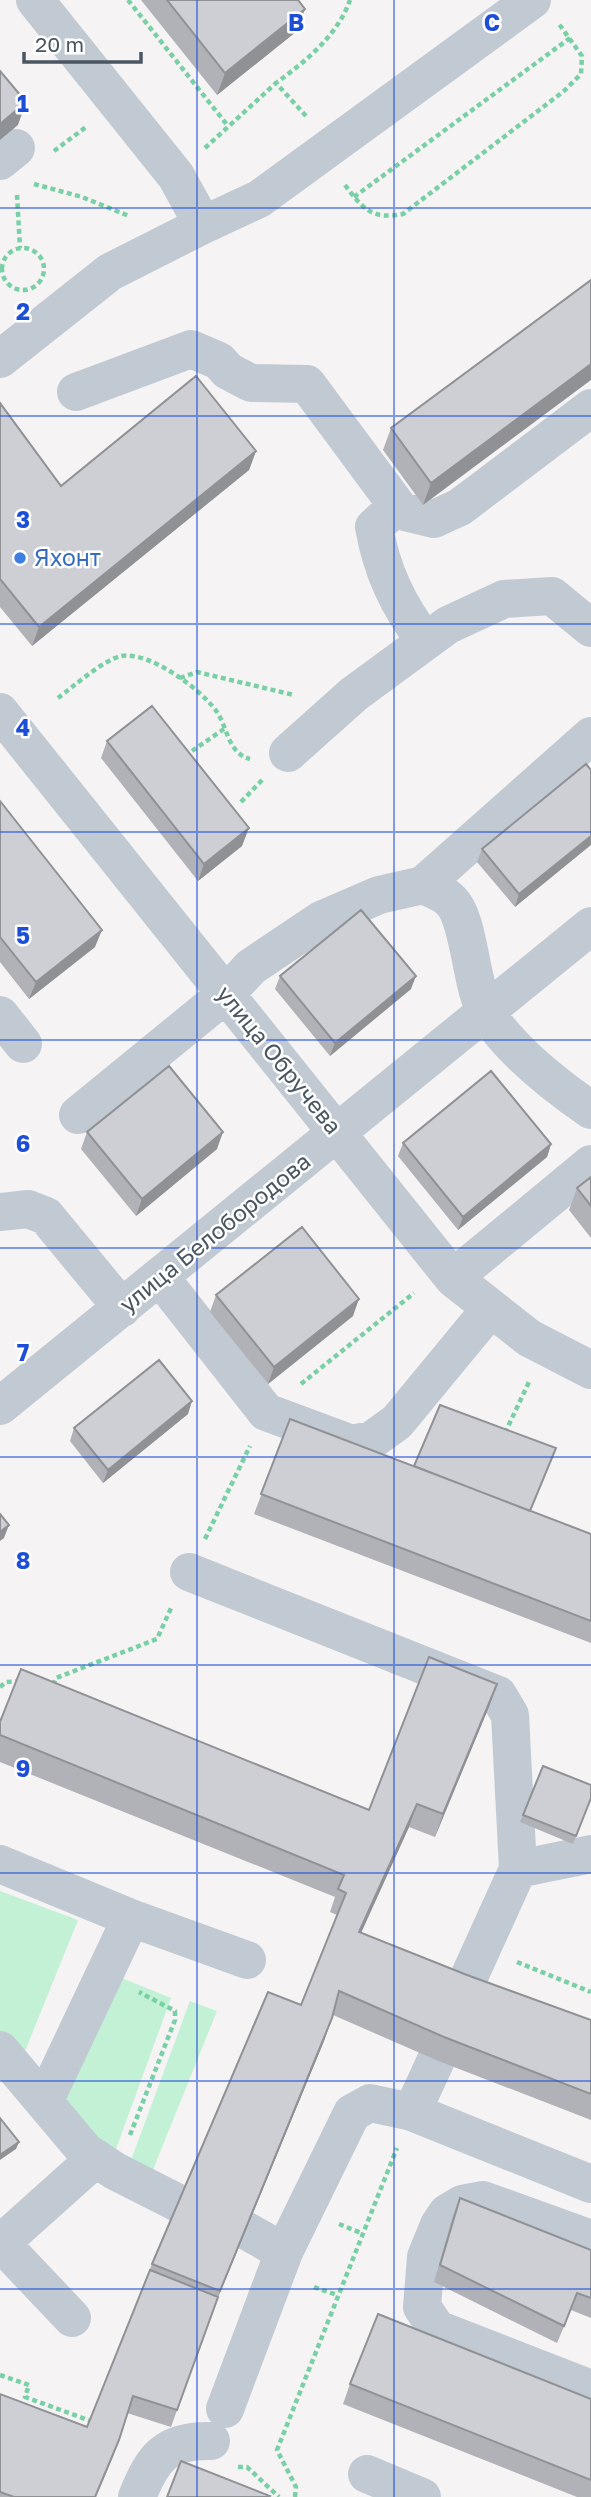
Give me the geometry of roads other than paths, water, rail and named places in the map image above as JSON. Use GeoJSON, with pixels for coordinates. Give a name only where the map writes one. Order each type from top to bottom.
{"type":"FeatureCollection","features":[{"type":"Feature","properties":{"kind":"street"},"geometry":{"type":"LineString","coordinates":[[35,0],[176,176],[203,225]]}},
{"type":"Feature","properties":{"kind":"street"},"geometry":{"type":"LineString","coordinates":[[0,359],[110,272],[260,199],[322,153],[542,8]]}},
{"type":"Feature","properties":{"kind":"street"},"geometry":{"type":"LineString","coordinates":[[76,392],[191,349],[219,361],[228,371],[251,383],[307,384],[401,511],[434,519],[460,507],[591,408]]}},
{"type":"Feature","properties":{"kind":"street"},"geometry":{"type":"LineString","coordinates":[[397,506],[374,527],[379,555],[401,610],[425,641]]}},
{"type":"Feature","properties":{"kind":"street"},"geometry":{"type":"LineString","coordinates":[[288,753],[354,694],[425,641],[448,625],[504,598],[575,596],[591,628]]}},
{"type":"Feature","properties":{"kind":"street","name":"улица Обручева"},"geometry":{"type":"LineString","coordinates":[[5,729],[226,994],[453,1278],[529,1338],[591,1370]]}},
{"type":"Feature","properties":{"kind":"street"},"geometry":{"type":"LineString","coordinates":[[78,1115],[226,994],[251,967],[320,920],[379,895],[424,885],[591,736]]}},
{"type":"Feature","properties":{"kind":"street"},"geometry":{"type":"LineString","coordinates":[[424,885],[452,901],[465,929],[467,951],[485,1010],[534,1064],[562,1090],[591,1110]]}},
{"type":"Feature","properties":{"kind":"street","name":"улица Белобородова"},"geometry":{"type":"LineString","coordinates":[[0,1406],[591,926]]}},
{"type":"Feature","properties":{"kind":"street"},"geometry":{"type":"LineString","coordinates":[[453,1278],[591,1164]]}},
{"type":"Feature","properties":{"kind":"street"},"geometry":{"type":"LineString","coordinates":[[0,1212],[28,1209],[46,1216],[122,1308]]}},
{"type":"Feature","properties":{"kind":"street"},"geometry":{"type":"LineString","coordinates":[[160,1277],[266,1412],[352,1444],[372,1440],[397,1422],[491,1308]]}},
{"type":"Feature","properties":{"kind":"street"},"geometry":{"type":"LineString","coordinates":[[189,1572],[498,1695],[510,1715],[518,1869],[459,1998]]}},
{"type":"Feature","properties":{"kind":"street"},"geometry":{"type":"LineString","coordinates":[[518,1869],[591,1854]]}},
{"type":"Feature","properties":{"kind":"street"},"geometry":{"type":"LineString","coordinates":[[0,1864],[131,1918],[247,1960]]}},
{"type":"Feature","properties":{"kind":"street"},"geometry":{"type":"LineString","coordinates":[[44,2102],[131,1918]]}},
{"type":"Feature","properties":{"kind":"street"},"geometry":{"type":"LineString","coordinates":[[0,2050],[99,2160],[178,2203]]}},
{"type":"Feature","properties":{"kind":"street"},"geometry":{"type":"LineString","coordinates":[[412,2112],[436,2060]]}},
{"type":"Feature","properties":{"kind":"street"},"geometry":{"type":"LineString","coordinates":[[137,2497],[148,2469],[164,2452],[218,2425],[284,2252],[352,2113],[370,2103],[412,2112],[591,2184]]}},
{"type":"Feature","properties":{"kind":"street"},"geometry":{"type":"LineString","coordinates":[[72,2318],[1,2243],[99,2160]]}},
{"type":"Feature","properties":{"kind":"street"},"geometry":{"type":"LineString","coordinates":[[591,2239],[483,2200],[462,2204],[447,2213],[439,2225],[426,2256],[422,2284],[422,2307],[437,2329],[591,2389]]}},
{"type":"Feature","properties":{"kind":"street"},"geometry":{"type":"LineString","coordinates":[[245,2230],[284,2252]]}},
{"type":"Feature","properties":{"kind":"street"},"geometry":{"type":"LineString","coordinates":[[367,2474],[422,2497]]}},
{"type":"Feature","properties":{"kind":"place","name":"Яхонт"},"geometry":{"type":"Point","coordinates":[20,558]}}]}
